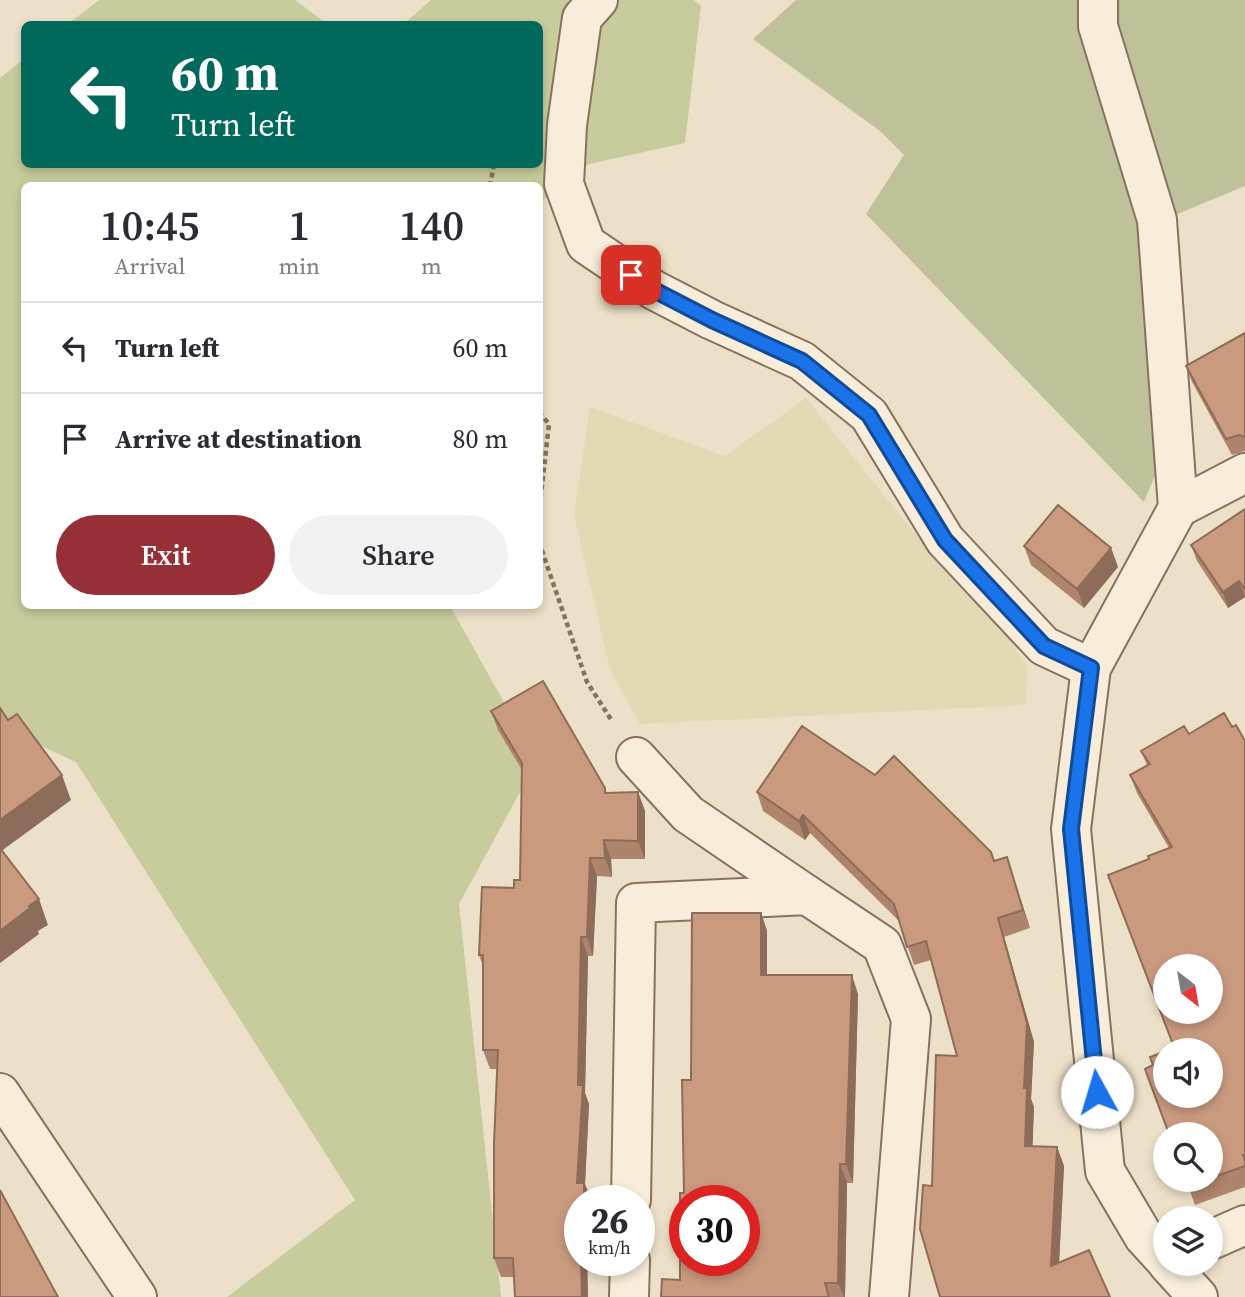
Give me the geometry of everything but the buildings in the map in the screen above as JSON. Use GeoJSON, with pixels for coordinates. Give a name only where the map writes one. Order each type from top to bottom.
{"type":"FeatureCollection","features":[{"type":"Feature","properties":{"kind":"street"},"geometry":{"type":"LineString","coordinates":[[598,0],[582,18],[567,125],[564,184],[586,244],[654,290],[802,361],[869,415],[945,540],[1044,646],[1091,668]]}},
{"type":"Feature","properties":{"kind":"street"},"geometry":{"type":"LineString","coordinates":[[1098,0],[1098,26],[1157,220],[1178,508],[1091,668],[1071,829],[1104,1171],[1144,1237],[1153,1247]]}},
{"type":"Feature","properties":{"kind":"street"},"geometry":{"type":"LineString","coordinates":[[1178,508],[1245,473]]}},
{"type":"Feature","properties":{"kind":"street"},"geometry":{"type":"LineString","coordinates":[[636,757],[688,814],[882,945],[911,1019],[889,1297]]}},
{"type":"Feature","properties":{"kind":"street"},"geometry":{"type":"LineString","coordinates":[[631,1185],[636,903],[807,895]]}},
{"type":"Feature","properties":{"kind":"street"},"geometry":{"type":"LineString","coordinates":[[0,1093],[137,1297]]}},
{"type":"Feature","properties":{"kind":"street"},"geometry":{"type":"LineString","coordinates":[[1223,1235],[1245,1225]]}},
{"type":"Feature","properties":{"kind":"street"},"geometry":{"type":"LineString","coordinates":[[629,1297],[630,1276]]}},
{"type":"Feature","properties":{"kind":"street"},"geometry":{"type":"LineString","coordinates":[[1179,1276],[1198,1297]]}},
{"type":"Feature","properties":{"kind":"path"},"geometry":{"type":"LineString","coordinates":[[543,417],[549,424],[543,477]]}},
{"type":"Feature","properties":{"kind":"path"},"geometry":{"type":"LineString","coordinates":[[543,554],[587,682],[636,757]]}},
{"type":"Feature","properties":{"kind":"shaded area"},"geometry":{"type":"Polygon","coordinates":[[[806,398],[929,551],[945,540],[1027,667],[1026,705],[640,724],[610,670],[574,515],[590,407],[725,456],[806,398]]]}},
{"type":"Feature","properties":{"kind":"green space"},"geometry":{"type":"Polygon","coordinates":[[[99,0],[295,0],[323,21],[72,21],[99,0]]]}},
{"type":"Feature","properties":{"kind":"green space"},"geometry":{"type":"Polygon","coordinates":[[[431,0],[694,0],[701,6],[685,143],[589,164],[543,200],[543,182],[21,182],[21,609],[452,609],[537,761],[459,904],[501,1297],[227,1297],[355,1200],[76,762],[0,727],[0,78],[21,61],[21,168],[543,168],[543,21],[407,21],[431,0]]]}},
{"type":"Feature","properties":{"kind":"green space"},"geometry":{"type":"Polygon","coordinates":[[[796,0],[1085,0],[1140,223],[1158,468],[1144,502],[866,214],[904,155],[880,131],[753,39],[796,0]]]}},
{"type":"Feature","properties":{"kind":"green space"},"geometry":{"type":"Polygon","coordinates":[[[1114,0],[1245,0],[1245,186],[1175,215],[1113,11],[1114,0]]]}},
{"type":"Feature","properties":{"kind":"route"},"geometry":{"type":"LineString","coordinates":[[631,275],[712,320],[802,361],[869,415],[945,540],[1044,646],[1091,668],[1071,829],[1097,1092]]}}]}
